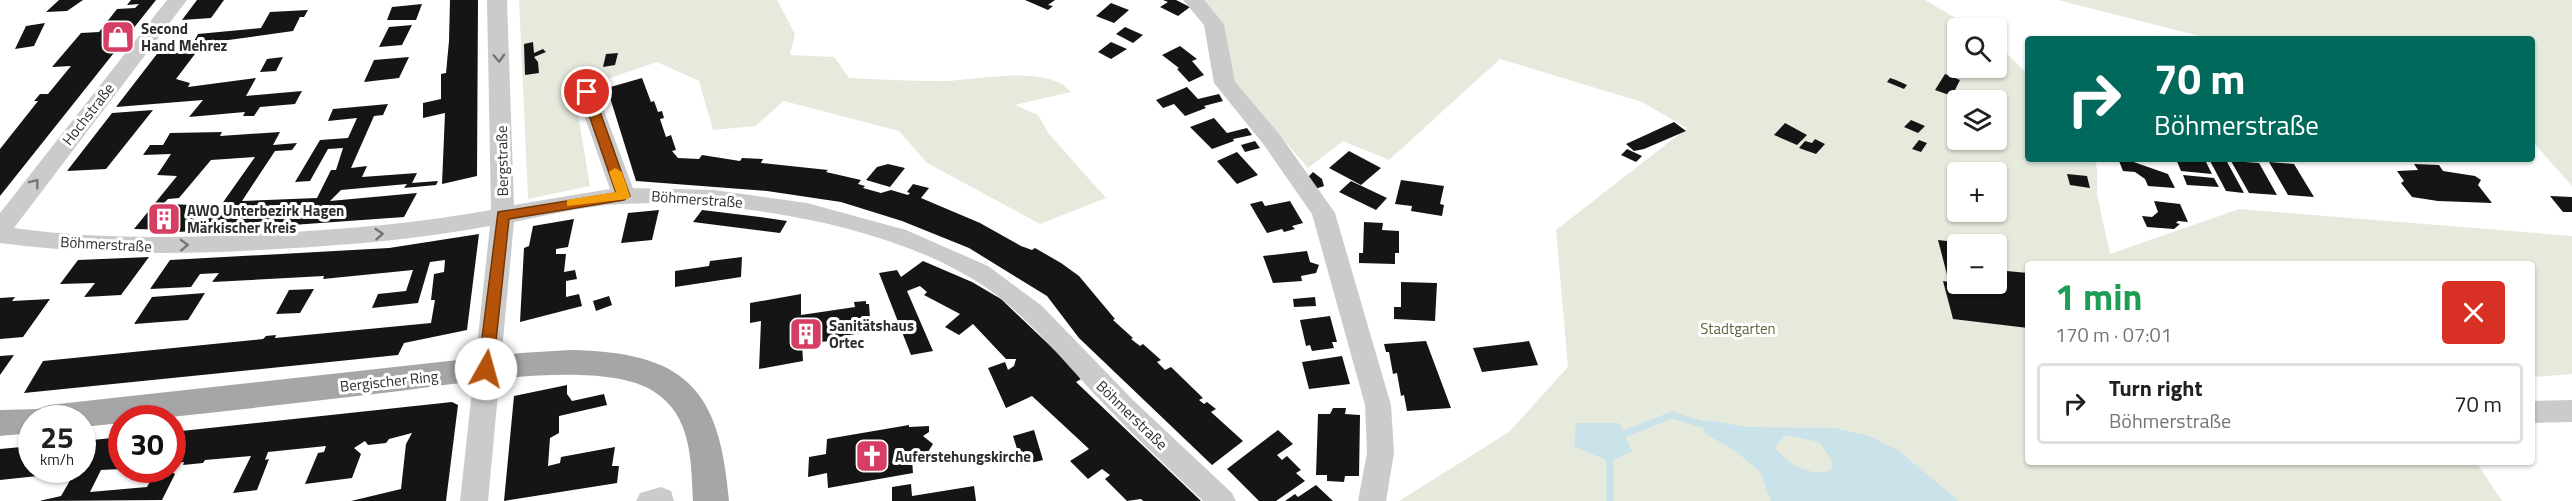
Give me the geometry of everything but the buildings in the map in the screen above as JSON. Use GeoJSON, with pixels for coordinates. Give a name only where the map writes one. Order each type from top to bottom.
{"type":"FeatureCollection","features":[{"type":"Feature","properties":{"kind":"main road","name":"Bergischer Ring"},"geometry":{"type":"LineString","coordinates":[[96,413],[558,362],[594,362],[638,368],[655,377],[685,400],[697,419],[708,458],[711,501]]}},
{"type":"Feature","properties":{"kind":"main road"},"geometry":{"type":"LineString","coordinates":[[0,423],[18,421]]}},
{"type":"Feature","properties":{"kind":"street","name":"Hochstraße"},"geometry":{"type":"LineString","coordinates":[[0,230],[177,0]]}},
{"type":"Feature","properties":{"kind":"street","name":"Bergstraße"},"geometry":{"type":"LineString","coordinates":[[474,501],[503,215],[497,0]]}},
{"type":"Feature","properties":{"kind":"street"},"geometry":{"type":"LineString","coordinates":[[1192,0],[1214,24],[1225,83],[1272,140],[1323,213],[1378,405],[1382,436],[1381,458],[1379,479],[1372,501]]}},
{"type":"Feature","properties":{"kind":"street"},"geometry":{"type":"LineString","coordinates":[[587,92],[624,196]]}},
{"type":"Feature","properties":{"kind":"street","name":"Böhmerstraße"},"geometry":{"type":"LineString","coordinates":[[0,235],[36,240],[141,247],[404,232],[624,196],[734,201],[802,211],[873,228],[932,250],[980,273],[1024,305],[1115,400],[1222,501]]}},
{"type":"Feature","properties":{"kind":"street"},"geometry":{"type":"LineString","coordinates":[[2535,412],[2572,411]]}},
{"type":"Feature","properties":{"kind":"green space"},"geometry":{"type":"Polygon","coordinates":[[[519,0],[777,0],[795,34],[790,55],[834,57],[849,78],[952,81],[1027,76],[1060,83],[1071,92],[1015,105],[1038,115],[1049,134],[1106,198],[1040,224],[927,163],[899,131],[784,101],[755,126],[713,130],[699,81],[657,62],[574,90],[590,186],[528,199],[519,0]]]}},
{"type":"Feature","properties":{"kind":"green space","name":"Stadtgarten"},"geometry":{"type":"Polygon","coordinates":[[[1194,0],[1925,0],[1955,18],[1947,18],[1947,78],[2007,78],[2007,54],[2025,71],[2025,162],[2095,162],[2097,194],[2110,254],[2239,209],[2572,236],[2572,374],[2535,377],[2535,261],[2025,261],[2025,465],[2478,465],[2502,501],[1399,501],[1509,432],[1568,367],[1556,230],[1687,128],[1642,102],[1500,59],[1389,160],[1343,141],[1308,168],[1231,79],[1194,0]]]}},
{"type":"Feature","properties":{"kind":"green space"},"geometry":{"type":"Polygon","coordinates":[[[2058,0],[2572,0],[2572,186],[2535,144],[2535,36],[2199,36],[2058,0]]]}},
{"type":"Feature","properties":{"kind":"water"},"geometry":{"type":"Polygon","coordinates":[[[1707,420],[1746,427],[1834,428],[1870,436],[1899,451],[1959,501],[1771,501],[1760,472],[1738,453],[1703,432],[1707,420]],[[1785,435],[1775,447],[1785,458],[1800,467],[1816,472],[1831,470],[1833,461],[1819,442],[1785,435]]]}},
{"type":"Feature","properties":{"kind":"water"},"geometry":{"type":"Polygon","coordinates":[[[1576,423],[1619,423],[1632,451],[1610,462],[1574,446],[1576,423]]]}},
{"type":"Feature","properties":{"kind":"waterway"},"geometry":{"type":"LineString","coordinates":[[1624,434],[1672,415],[1705,425]]}},
{"type":"Feature","properties":{"kind":"waterway"},"geometry":{"type":"LineString","coordinates":[[1610,462],[1610,501]]}},
{"type":"Feature","properties":{"kind":"slow traffic"},"geometry":{"type":"LineString","coordinates":[[572,203],[624,196],[615,172]]}},
{"type":"Feature","properties":{"kind":"place","name":"Second Hand Mehrez"},"geometry":{"type":"Point","coordinates":[118,37]}},
{"type":"Feature","properties":{"kind":"place","name":"AWO Unterbezirk Hagen Märkischer Kreis"},"geometry":{"type":"Point","coordinates":[164,219]}},
{"type":"Feature","properties":{"kind":"place","name":"Sanitätshaus Ortec"},"geometry":{"type":"Point","coordinates":[806,334]}},
{"type":"Feature","properties":{"kind":"place","name":"Auferstehungskirche"},"geometry":{"type":"Point","coordinates":[872,456]}},
{"type":"Feature","properties":{"kind":"route"},"geometry":{"type":"LineString","coordinates":[[486,369],[503,215],[599,198],[624,196],[587,92]]}}]}
